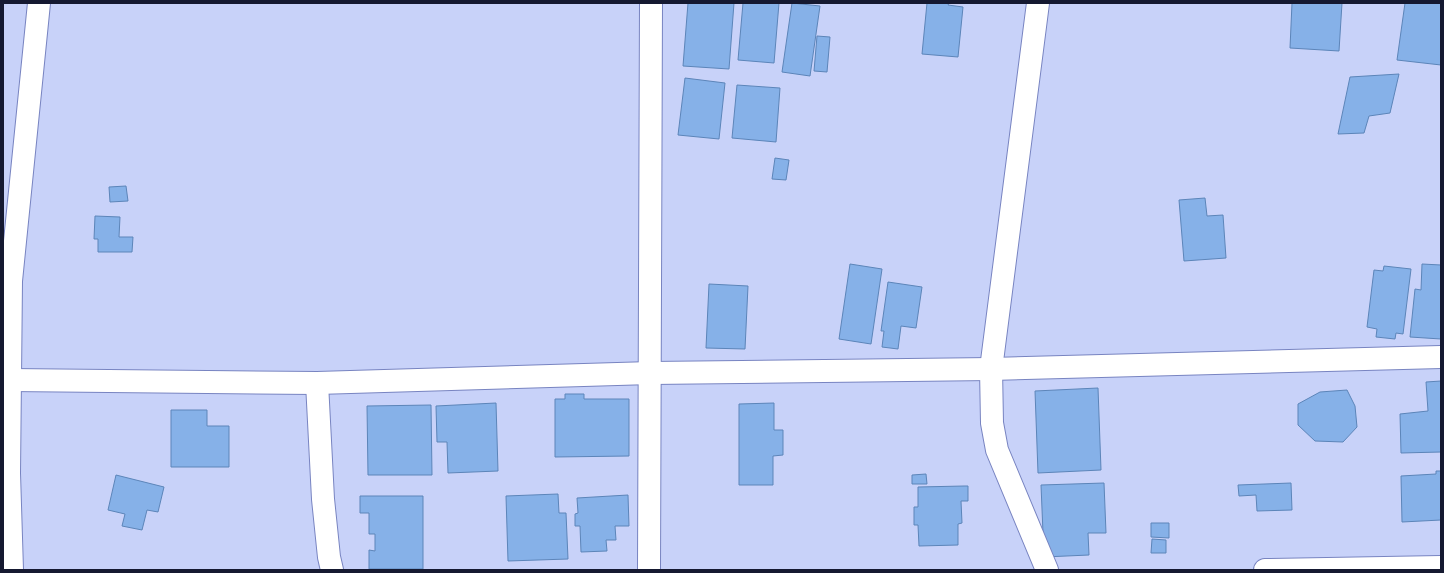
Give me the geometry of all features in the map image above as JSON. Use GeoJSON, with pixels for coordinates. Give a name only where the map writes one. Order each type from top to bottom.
{"type":"FeatureCollection","features":[{"type":"Feature","properties":{"kind":"street"},"geometry":{"type":"LineString","coordinates":[[12,570],[9,473],[12,273],[39,3]]}},
{"type":"Feature","properties":{"kind":"street"},"geometry":{"type":"LineString","coordinates":[[649,570],[651,373],[651,3]]}},
{"type":"Feature","properties":{"kind":"street"},"geometry":{"type":"LineString","coordinates":[[1038,3],[991,369],[992,423],[998,450],[1047,570]]}},
{"type":"Feature","properties":{"kind":"street"},"geometry":{"type":"LineString","coordinates":[[10,380],[317,383],[651,373],[991,369],[1441,357]]}},
{"type":"Feature","properties":{"kind":"street"},"geometry":{"type":"LineString","coordinates":[[317,383],[323,499],[329,557],[332,570]]}},
{"type":"Feature","properties":{"kind":"street"},"geometry":{"type":"LineString","coordinates":[[1265,570],[1441,567]]}},
{"type":"Feature","properties":{"kind":"building"},"geometry":{"type":"Polygon","coordinates":[[[688,3],[734,3],[729,69],[683,66],[688,3]]]}},
{"type":"Feature","properties":{"kind":"building"},"geometry":{"type":"Polygon","coordinates":[[[743,3],[779,3],[774,63],[738,60],[743,3]]]}},
{"type":"Feature","properties":{"kind":"building"},"geometry":{"type":"Polygon","coordinates":[[[792,3],[820,6],[810,76],[782,72],[792,3]]]}},
{"type":"Feature","properties":{"kind":"building"},"geometry":{"type":"Polygon","coordinates":[[[927,3],[949,3],[948,5],[963,7],[958,57],[922,54],[927,3]]]}},
{"type":"Feature","properties":{"kind":"building"},"geometry":{"type":"Polygon","coordinates":[[[1292,3],[1342,3],[1339,51],[1290,48],[1292,3]]]}},
{"type":"Feature","properties":{"kind":"building"},"geometry":{"type":"Polygon","coordinates":[[[1405,3],[1441,3],[1441,65],[1397,60],[1405,3]]]}},
{"type":"Feature","properties":{"kind":"building"},"geometry":{"type":"Polygon","coordinates":[[[817,36],[830,37],[827,72],[814,71],[817,36]]]}},
{"type":"Feature","properties":{"kind":"building"},"geometry":{"type":"Polygon","coordinates":[[[1399,74],[1390,113],[1369,116],[1364,133],[1338,134],[1350,77],[1399,74]]]}},
{"type":"Feature","properties":{"kind":"building"},"geometry":{"type":"Polygon","coordinates":[[[685,78],[725,83],[719,139],[678,135],[685,78]]]}},
{"type":"Feature","properties":{"kind":"building"},"geometry":{"type":"Polygon","coordinates":[[[737,85],[780,88],[776,142],[732,138],[737,85]]]}},
{"type":"Feature","properties":{"kind":"building"},"geometry":{"type":"Polygon","coordinates":[[[775,158],[789,160],[786,180],[772,179],[775,158]]]}},
{"type":"Feature","properties":{"kind":"building"},"geometry":{"type":"Polygon","coordinates":[[[126,186],[128,201],[110,202],[109,187],[126,186]]]}},
{"type":"Feature","properties":{"kind":"building"},"geometry":{"type":"Polygon","coordinates":[[[1205,198],[1207,216],[1223,215],[1226,258],[1184,261],[1179,200],[1205,198]]]}},
{"type":"Feature","properties":{"kind":"building"},"geometry":{"type":"Polygon","coordinates":[[[95,216],[120,217],[119,237],[133,237],[132,252],[98,252],[98,239],[94,239],[95,216]]]}},
{"type":"Feature","properties":{"kind":"building"},"geometry":{"type":"Polygon","coordinates":[[[850,264],[882,269],[871,344],[839,339],[850,264]]]}},
{"type":"Feature","properties":{"kind":"building"},"geometry":{"type":"Polygon","coordinates":[[[1422,264],[1441,265],[1441,339],[1410,337],[1415,289],[1421,290],[1422,264]]]}},
{"type":"Feature","properties":{"kind":"building"},"geometry":{"type":"Polygon","coordinates":[[[1384,266],[1411,269],[1403,334],[1396,333],[1395,339],[1376,337],[1377,329],[1367,327],[1374,270],[1383,271],[1384,266]]]}},
{"type":"Feature","properties":{"kind":"building"},"geometry":{"type":"Polygon","coordinates":[[[888,282],[922,287],[916,328],[901,326],[898,349],[882,347],[884,331],[881,331],[888,282]]]}},
{"type":"Feature","properties":{"kind":"building"},"geometry":{"type":"Polygon","coordinates":[[[709,284],[748,286],[745,349],[706,348],[709,284]]]}},
{"type":"Feature","properties":{"kind":"building"},"geometry":{"type":"Polygon","coordinates":[[[1441,381],[1441,452],[1401,453],[1400,414],[1428,411],[1426,382],[1441,381]]]}},
{"type":"Feature","properties":{"kind":"building"},"geometry":{"type":"Polygon","coordinates":[[[1098,388],[1101,470],[1038,473],[1035,391],[1098,388]]]}},
{"type":"Feature","properties":{"kind":"building"},"geometry":{"type":"Polygon","coordinates":[[[1347,390],[1355,406],[1357,427],[1343,442],[1315,441],[1298,425],[1298,404],[1320,392],[1347,390]]]}},
{"type":"Feature","properties":{"kind":"building"},"geometry":{"type":"Polygon","coordinates":[[[565,394],[584,394],[584,399],[629,399],[629,456],[555,457],[555,399],[565,399],[565,394]]]}},
{"type":"Feature","properties":{"kind":"building"},"geometry":{"type":"Polygon","coordinates":[[[496,403],[498,471],[448,473],[447,442],[437,442],[436,406],[496,403]]]}},
{"type":"Feature","properties":{"kind":"building"},"geometry":{"type":"Polygon","coordinates":[[[774,403],[774,430],[783,430],[783,455],[773,456],[773,485],[739,485],[739,404],[774,403]]]}},
{"type":"Feature","properties":{"kind":"building"},"geometry":{"type":"Polygon","coordinates":[[[431,405],[432,475],[368,475],[367,406],[431,405]]]}},
{"type":"Feature","properties":{"kind":"building"},"geometry":{"type":"Polygon","coordinates":[[[171,410],[207,410],[207,426],[229,426],[229,467],[171,467],[171,410]]]}},
{"type":"Feature","properties":{"kind":"building"},"geometry":{"type":"Polygon","coordinates":[[[1436,471],[1441,471],[1441,520],[1402,522],[1401,476],[1436,474],[1436,471]]]}},
{"type":"Feature","properties":{"kind":"building"},"geometry":{"type":"Polygon","coordinates":[[[926,474],[927,484],[912,484],[912,475],[926,474]]]}},
{"type":"Feature","properties":{"kind":"building"},"geometry":{"type":"Polygon","coordinates":[[[116,475],[164,487],[158,512],[147,510],[142,530],[122,526],[125,514],[108,510],[116,475]]]}},
{"type":"Feature","properties":{"kind":"building"},"geometry":{"type":"Polygon","coordinates":[[[1104,483],[1106,533],[1088,533],[1089,555],[1044,557],[1041,485],[1104,483]]]}},
{"type":"Feature","properties":{"kind":"building"},"geometry":{"type":"Polygon","coordinates":[[[1291,483],[1292,510],[1257,511],[1256,495],[1239,496],[1238,485],[1291,483]]]}},
{"type":"Feature","properties":{"kind":"building"},"geometry":{"type":"Polygon","coordinates":[[[968,486],[968,501],[961,501],[962,523],[958,524],[958,545],[919,546],[918,525],[914,525],[914,507],[918,507],[918,487],[968,486]]]}},
{"type":"Feature","properties":{"kind":"building"},"geometry":{"type":"Polygon","coordinates":[[[558,494],[559,513],[566,513],[568,559],[508,561],[506,496],[558,494]]]}},
{"type":"Feature","properties":{"kind":"building"},"geometry":{"type":"Polygon","coordinates":[[[628,495],[629,526],[615,526],[616,540],[606,540],[607,551],[581,552],[580,526],[575,526],[575,514],[578,513],[577,498],[628,495]]]}},
{"type":"Feature","properties":{"kind":"building"},"geometry":{"type":"Polygon","coordinates":[[[360,496],[423,496],[423,569],[369,569],[369,550],[375,551],[375,534],[369,534],[369,513],[360,513],[360,496]]]}},
{"type":"Feature","properties":{"kind":"building"},"geometry":{"type":"Polygon","coordinates":[[[1151,523],[1169,523],[1169,538],[1151,537],[1151,523]]]}},
{"type":"Feature","properties":{"kind":"building"},"geometry":{"type":"Polygon","coordinates":[[[1152,539],[1166,540],[1166,553],[1151,553],[1152,539]]]}}]}
